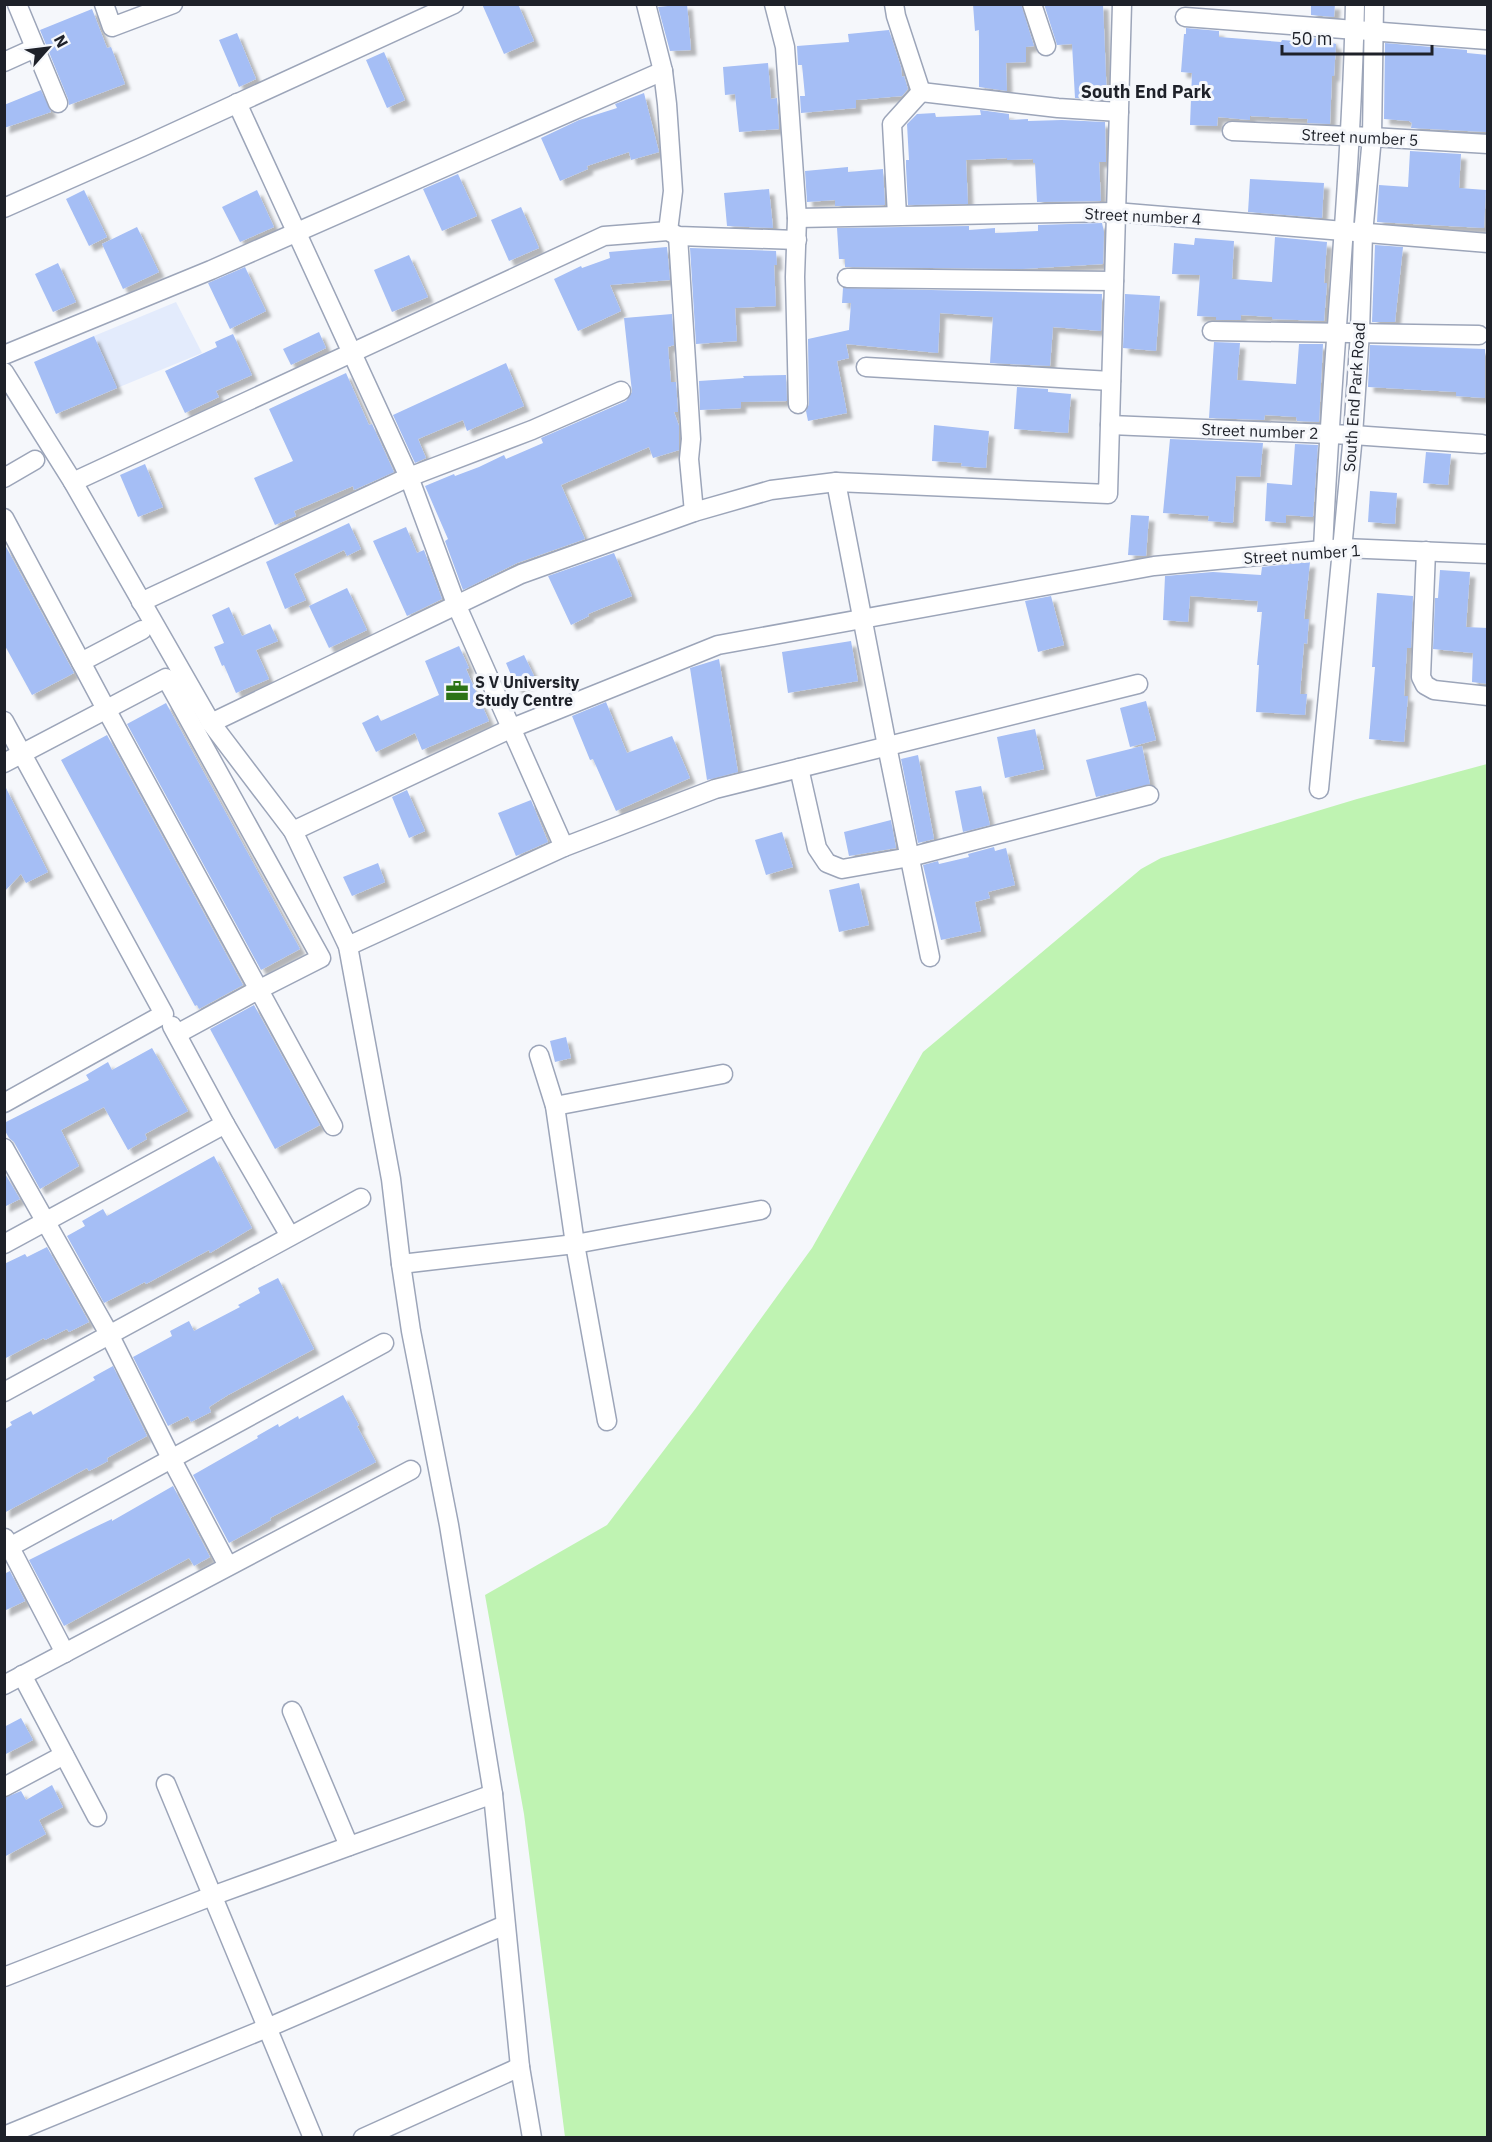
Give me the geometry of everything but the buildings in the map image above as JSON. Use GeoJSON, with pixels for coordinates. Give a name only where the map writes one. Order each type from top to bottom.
{"type":"FeatureCollection","features":[{"type":"Feature","properties":{"kind":"street"},"geometry":{"type":"LineString","coordinates":[[16,4],[58,103]]}},
{"type":"Feature","properties":{"kind":"street"},"geometry":{"type":"LineString","coordinates":[[104,4],[112,27],[173,4]]}},
{"type":"Feature","properties":{"kind":"street"},"geometry":{"type":"LineString","coordinates":[[4,208],[454,4]]}},
{"type":"Feature","properties":{"kind":"street"},"geometry":{"type":"LineString","coordinates":[[646,4],[663,71],[671,143],[673,233],[691,439],[689,459],[694,512]]}},
{"type":"Feature","properties":{"kind":"street"},"geometry":{"type":"LineString","coordinates":[[774,4],[785,47],[797,218],[795,278],[798,404]]}},
{"type":"Feature","properties":{"kind":"street"},"geometry":{"type":"LineString","coordinates":[[894,4],[921,92]]}},
{"type":"Feature","properties":{"kind":"street"},"geometry":{"type":"LineString","coordinates":[[1032,4],[1046,46]]}},
{"type":"Feature","properties":{"kind":"street"},"geometry":{"type":"LineString","coordinates":[[211,723],[522,574],[694,512],[771,490],[836,482],[1108,494],[1122,4]]}},
{"type":"Feature","properties":{"kind":"street","name":"South End Park Road"},"geometry":{"type":"LineString","coordinates":[[1319,789],[1353,435],[1360,332],[1363,234],[1372,136],[1364,30],[1355,4]]}},
{"type":"Feature","properties":{"kind":"street","name":"South End Park Road"},"geometry":{"type":"LineString","coordinates":[[1323,550],[1328,434],[1350,136],[1364,30],[1374,4]]}},
{"type":"Feature","properties":{"kind":"street"},"geometry":{"type":"LineString","coordinates":[[1185,17],[1488,40]]}},
{"type":"Feature","properties":{"kind":"street"},"geometry":{"type":"LineString","coordinates":[[4,62],[35,48]]}},
{"type":"Feature","properties":{"kind":"street"},"geometry":{"type":"LineString","coordinates":[[4,355],[212,270],[663,71]]}},
{"type":"Feature","properties":{"kind":"street"},"geometry":{"type":"LineString","coordinates":[[921,92],[1058,108],[1119,112]]}},
{"type":"Feature","properties":{"kind":"street"},"geometry":{"type":"LineString","coordinates":[[897,214],[892,124],[921,92]]}},
{"type":"Feature","properties":{"kind":"street"},"geometry":{"type":"LineString","coordinates":[[237,103],[350,352],[410,477],[456,604],[564,847]]}},
{"type":"Feature","properties":{"kind":"street","name":"Street number 5"},"geometry":{"type":"LineString","coordinates":[[1232,131],[1372,136],[1488,144]]}},
{"type":"Feature","properties":{"kind":"street","name":"Street number 4"},"geometry":{"type":"LineString","coordinates":[[797,218],[897,214],[1115,212],[1488,243]]}},
{"type":"Feature","properties":{"kind":"street"},"geometry":{"type":"LineString","coordinates":[[73,482],[604,236],[673,233],[797,240]]}},
{"type":"Feature","properties":{"kind":"street"},"geometry":{"type":"LineString","coordinates":[[847,278],[1114,281]]}},
{"type":"Feature","properties":{"kind":"street"},"geometry":{"type":"LineString","coordinates":[[1212,331],[1479,335]]}},
{"type":"Feature","properties":{"kind":"street"},"geometry":{"type":"LineString","coordinates":[[866,367],[1111,381]]}},
{"type":"Feature","properties":{"kind":"street"},"geometry":{"type":"LineString","coordinates":[[4,372],[73,482],[211,723],[293,831],[348,946],[391,1179],[411,1331],[449,1525],[493,1794],[520,2067],[532,2138]]}},
{"type":"Feature","properties":{"kind":"street"},"geometry":{"type":"LineString","coordinates":[[141,602],[410,477],[532,430],[621,391]]}},
{"type":"Feature","properties":{"kind":"street","name":"Street number 2"},"geometry":{"type":"LineString","coordinates":[[1110,425],[1353,435],[1482,444]]}},
{"type":"Feature","properties":{"kind":"street"},"geometry":{"type":"LineString","coordinates":[[4,478],[35,460]]}},
{"type":"Feature","properties":{"kind":"street"},"geometry":{"type":"LineString","coordinates":[[836,482],[886,746],[930,957]]}},
{"type":"Feature","properties":{"kind":"street"},"geometry":{"type":"LineString","coordinates":[[4,518],[333,1126]]}},
{"type":"Feature","properties":{"kind":"street","name":"Street number 1"},"geometry":{"type":"LineString","coordinates":[[293,831],[512,728],[718,645],[1154,566],[1343,548],[1488,555]]}},
{"type":"Feature","properties":{"kind":"street"},"geometry":{"type":"LineString","coordinates":[[1426,551],[1421,677],[1425,685],[1434,690],[1488,696]]}},
{"type":"Feature","properties":{"kind":"street"},"geometry":{"type":"LineString","coordinates":[[81,662],[142,630]]}},
{"type":"Feature","properties":{"kind":"street"},"geometry":{"type":"LineString","coordinates":[[4,763],[166,678],[321,958],[177,1034]]}},
{"type":"Feature","properties":{"kind":"street"},"geometry":{"type":"LineString","coordinates":[[348,946],[564,847],[716,789],[1138,684]]}},
{"type":"Feature","properties":{"kind":"street"},"geometry":{"type":"LineString","coordinates":[[4,721],[225,1124],[290,1236]]}},
{"type":"Feature","properties":{"kind":"street"},"geometry":{"type":"LineString","coordinates":[[799,768],[817,848],[827,863],[842,869],[910,857],[1149,795]]}},
{"type":"Feature","properties":{"kind":"street"},"geometry":{"type":"LineString","coordinates":[[4,1103],[164,1014]]}},
{"type":"Feature","properties":{"kind":"street"},"geometry":{"type":"LineString","coordinates":[[539,1055],[555,1106],[575,1244],[606,1421]]}},
{"type":"Feature","properties":{"kind":"street"},"geometry":{"type":"LineString","coordinates":[[555,1106],[723,1074]]}},
{"type":"Feature","properties":{"kind":"street"},"geometry":{"type":"LineString","coordinates":[[4,1244],[225,1124]]}},
{"type":"Feature","properties":{"kind":"street"},"geometry":{"type":"LineString","coordinates":[[4,1148],[109,1334],[228,1566]]}},
{"type":"Feature","properties":{"kind":"street"},"geometry":{"type":"LineString","coordinates":[[4,1392],[361,1198]]}},
{"type":"Feature","properties":{"kind":"street"},"geometry":{"type":"LineString","coordinates":[[401,1264],[575,1244],[761,1210]]}},
{"type":"Feature","properties":{"kind":"street"},"geometry":{"type":"LineString","coordinates":[[65,1653],[6,1545],[172,1460],[384,1343]]}},
{"type":"Feature","properties":{"kind":"street"},"geometry":{"type":"LineString","coordinates":[[4,1685],[411,1470]]}},
{"type":"Feature","properties":{"kind":"street"},"geometry":{"type":"LineString","coordinates":[[22,1676],[98,1817]]}},
{"type":"Feature","properties":{"kind":"street"},"geometry":{"type":"LineString","coordinates":[[292,1711],[349,1846]]}},
{"type":"Feature","properties":{"kind":"street"},"geometry":{"type":"LineString","coordinates":[[4,1787],[64,1755]]}},
{"type":"Feature","properties":{"kind":"street"},"geometry":{"type":"LineString","coordinates":[[165,1784],[312,2138]]}},
{"type":"Feature","properties":{"kind":"street"},"geometry":{"type":"LineString","coordinates":[[4,1977],[212,1896],[493,1794]]}},
{"type":"Feature","properties":{"kind":"street"},"geometry":{"type":"LineString","coordinates":[[4,2136],[267,2028],[505,1925]]}},
{"type":"Feature","properties":{"kind":"street"},"geometry":{"type":"LineString","coordinates":[[363,2138],[520,2067]]}},
{"type":"Feature","properties":{"kind":"shaded area"},"geometry":{"type":"Polygon","coordinates":[[[176,302],[202,353],[117,388],[94,336],[176,302]]]}},
{"type":"Feature","properties":{"kind":"green space"},"geometry":{"type":"Polygon","coordinates":[[[1487,764],[1487,2137],[565,2137],[524,1814],[485,1595],[607,1525],[696,1408],[812,1248],[923,1052],[1141,869],[1161,858],[1357,799],[1487,764]]]}},
{"type":"Feature","properties":{"kind":"place","name":"S V University Study Centre"},"geometry":{"type":"Point","coordinates":[457,691]}},
{"type":"Feature","properties":{"kind":"district","name":"South End Park"},"geometry":{"type":"Point","coordinates":[1146,91]}}]}
